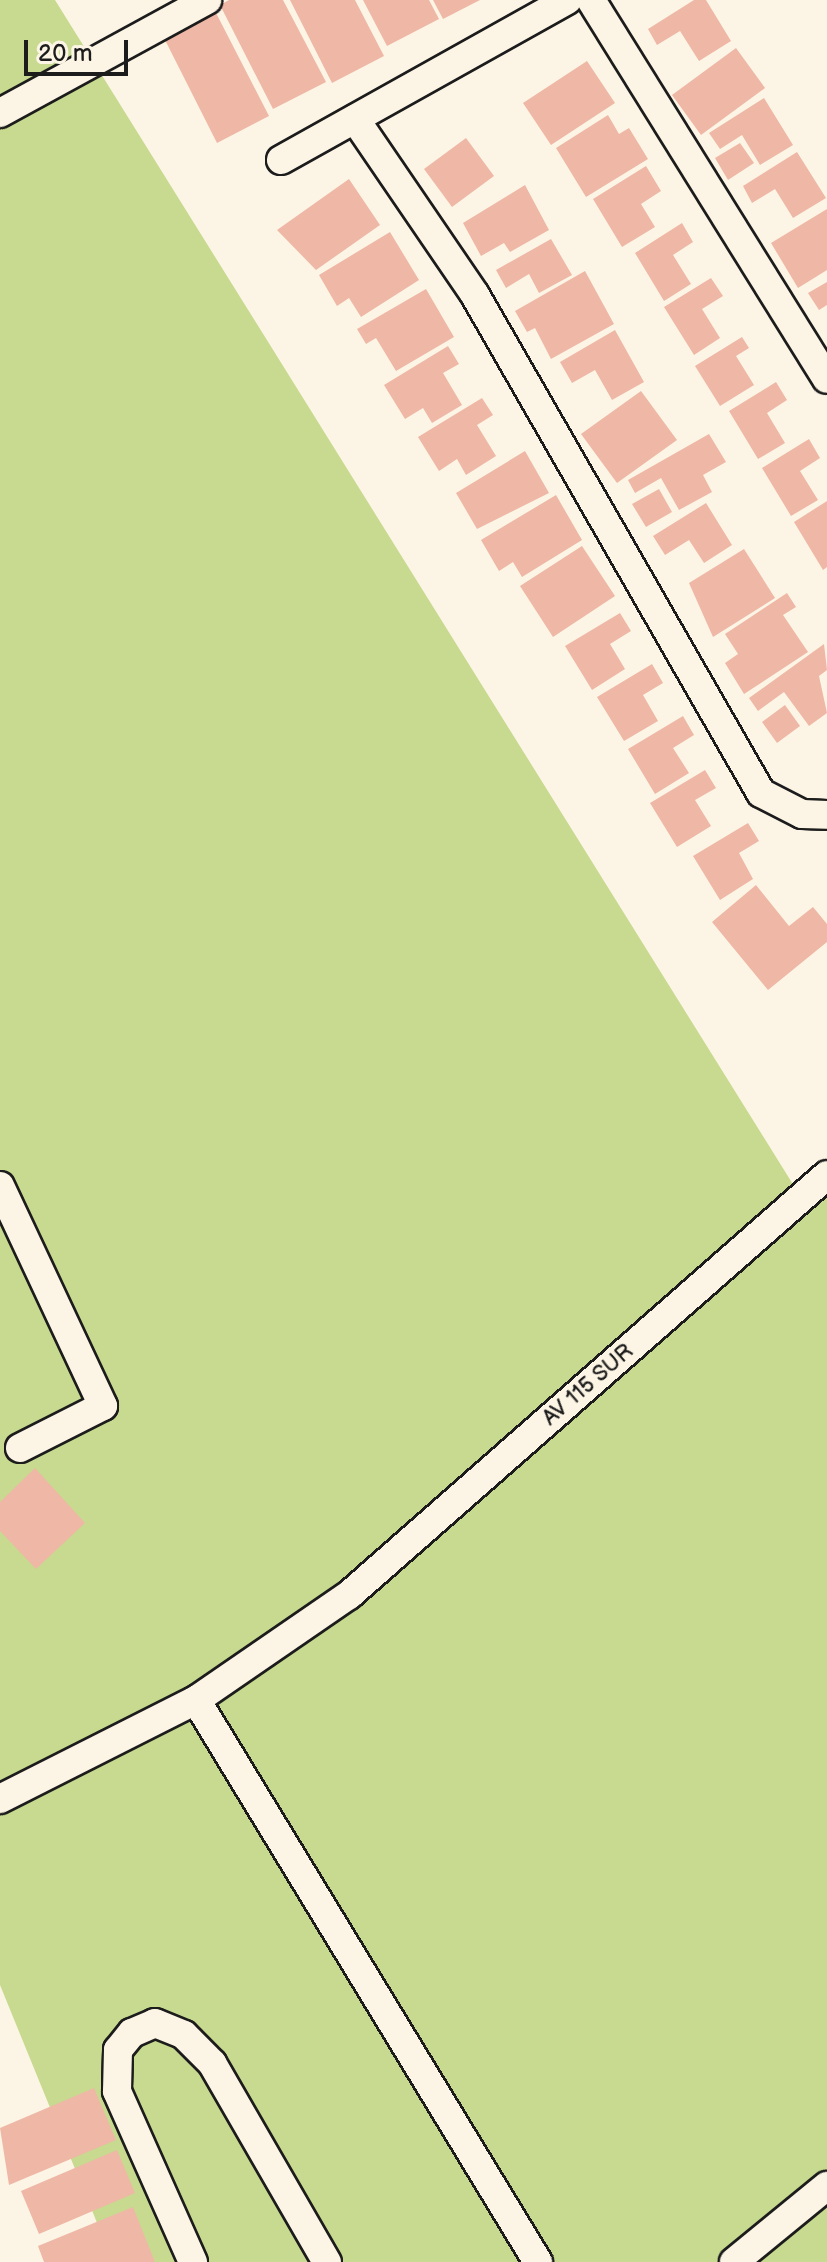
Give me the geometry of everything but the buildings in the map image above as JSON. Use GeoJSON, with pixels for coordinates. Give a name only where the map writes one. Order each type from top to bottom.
{"type":"FeatureCollection","features":[{"type":"Feature","properties":{"kind":"street"},"geometry":{"type":"LineString","coordinates":[[0,113],[206,0]]}},
{"type":"Feature","properties":{"kind":"street"},"geometry":{"type":"LineString","coordinates":[[281,160],[567,0]]}},
{"type":"Feature","properties":{"kind":"street"},"geometry":{"type":"LineString","coordinates":[[591,0],[827,379]]}},
{"type":"Feature","properties":{"kind":"street"},"geometry":{"type":"LineString","coordinates":[[355,119],[475,295],[761,793],[802,814],[827,815]]}},
{"type":"Feature","properties":{"kind":"street","name":"AV 115 SUR"},"geometry":{"type":"LineString","coordinates":[[0,1799],[196,1700],[349,1595],[826,1177]]}},
{"type":"Feature","properties":{"kind":"street"},"geometry":{"type":"LineString","coordinates":[[0,1186],[103,1406],[20,1448]]}},
{"type":"Feature","properties":{"kind":"street"},"geometry":{"type":"LineString","coordinates":[[196,1700],[538,2262]]}},
{"type":"Feature","properties":{"kind":"street"},"geometry":{"type":"LineString","coordinates":[[193,2262],[117,2091],[118,2050],[132,2033],[155,2023],[184,2035],[212,2063],[327,2262]]}},
{"type":"Feature","properties":{"kind":"street"},"geometry":{"type":"LineString","coordinates":[[734,2262],[827,2186]]}},
{"type":"Feature","properties":{"kind":"green space"},"geometry":{"type":"Polygon","coordinates":[[[0,0],[55,0],[799,1194],[827,1173],[827,2262],[113,2262],[0,1985],[0,0]]]}}]}
